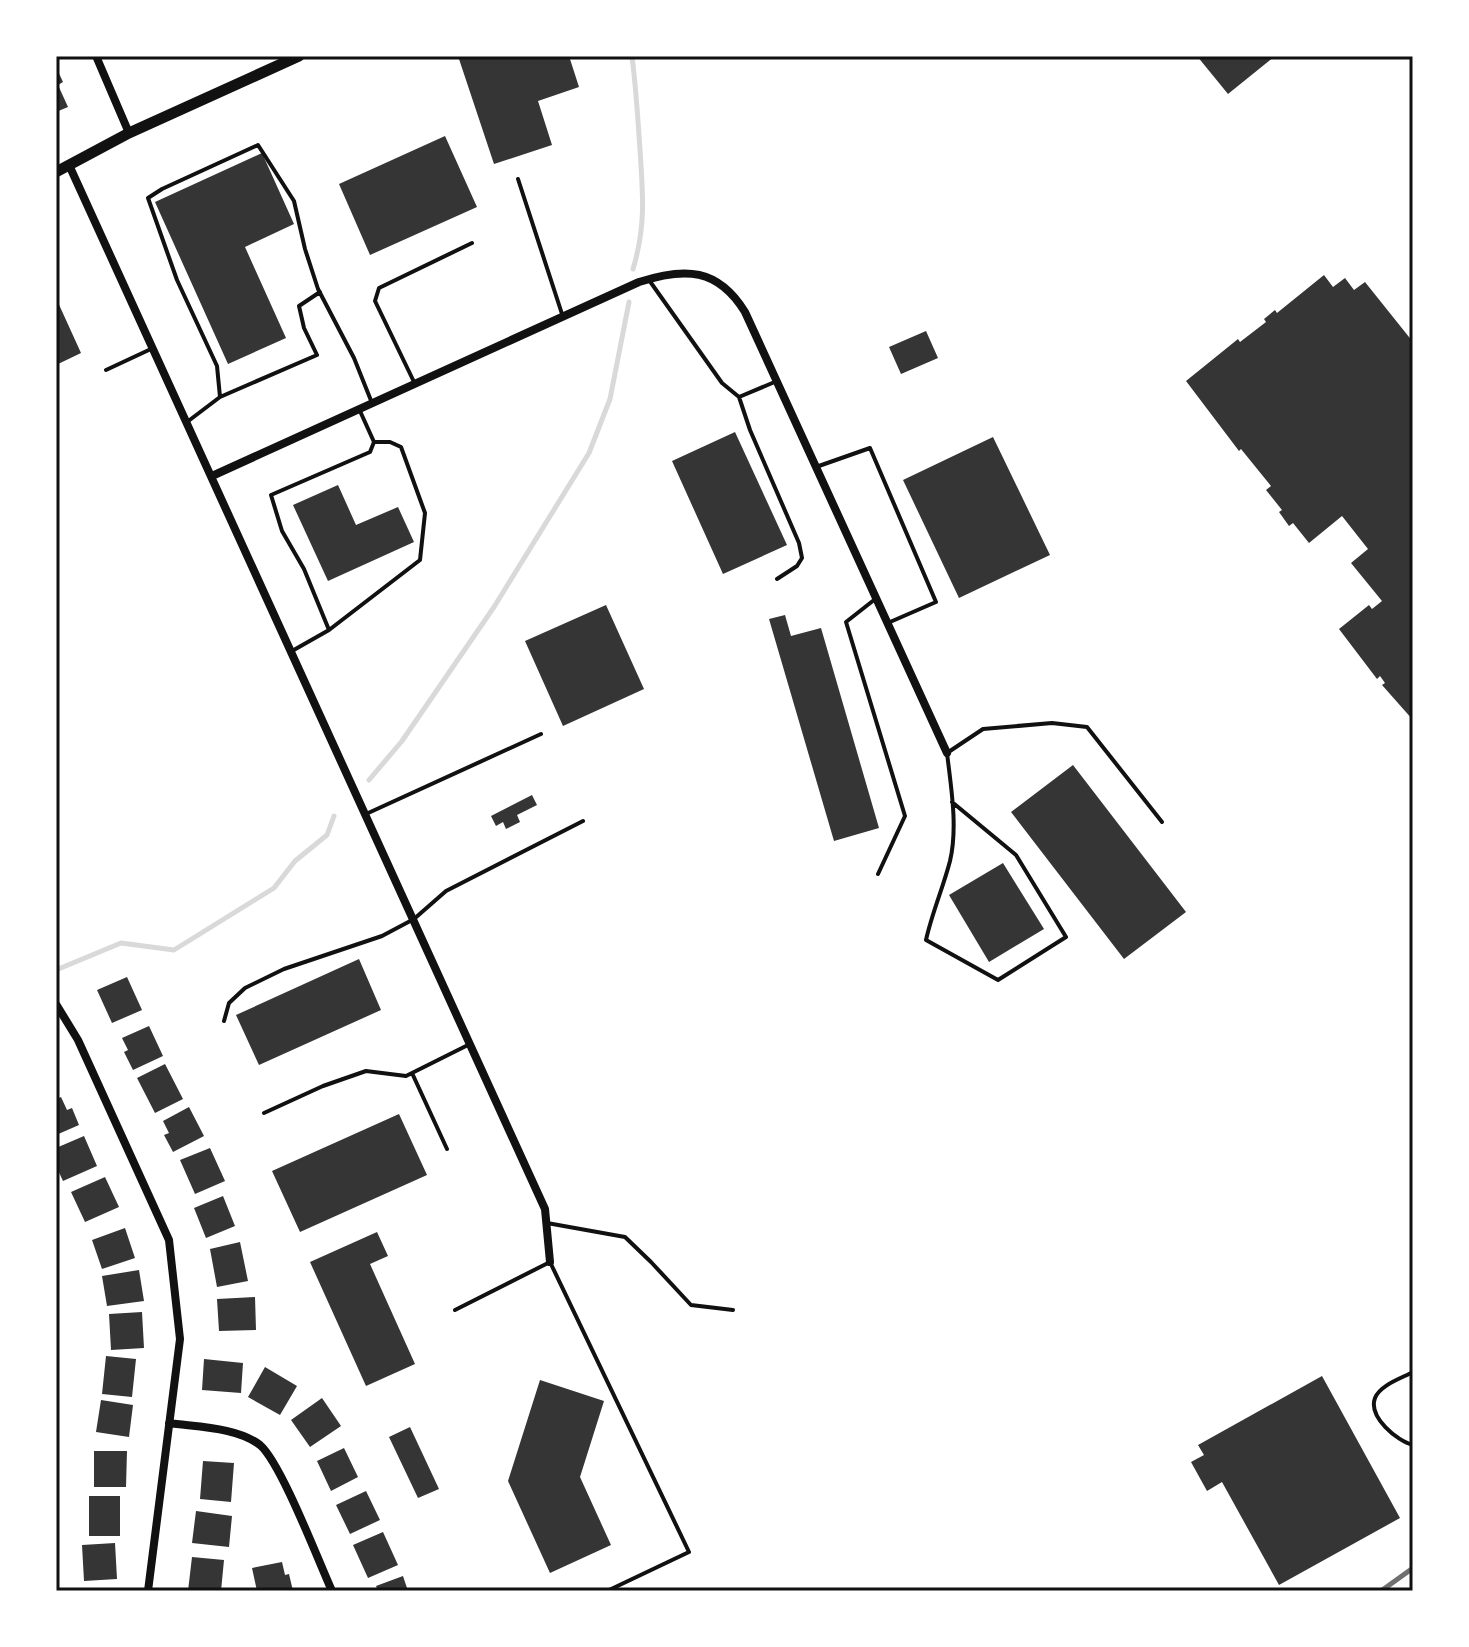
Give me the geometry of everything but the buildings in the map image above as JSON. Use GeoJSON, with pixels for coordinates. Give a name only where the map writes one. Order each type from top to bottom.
{"type":"FeatureCollection","features":[{"type":"Feature","properties":{"kind":"street"},"geometry":{"type":"LineString","coordinates":[[96,56],[129,133]]}},
{"type":"Feature","properties":{"kind":"street"},"geometry":{"type":"LineString","coordinates":[[56,172],[129,133],[299,56]]}},
{"type":"Feature","properties":{"kind":"street"},"geometry":{"type":"LineString","coordinates":[[69,165],[545,1209],[550,1262]]}},
{"type":"Feature","properties":{"kind":"street"},"geometry":{"type":"LineString","coordinates":[[212,476],[648,279],[678,272],[696,274],[724,285],[745,312],[947,753]]}},
{"type":"Feature","properties":{"kind":"street"},"geometry":{"type":"LineString","coordinates":[[56,1004],[78,1040],[169,1240],[180,1339],[148,1591]]}},
{"type":"Feature","properties":{"kind":"street"},"geometry":{"type":"LineString","coordinates":[[169,1423],[235,1434],[259,1445],[274,1464],[332,1591]]}},
{"type":"Feature","properties":{"kind":"lane"},"geometry":{"type":"LineString","coordinates":[[220,397],[217,366],[177,280],[148,198],[258,145],[294,201],[305,249],[320,292],[354,358],[372,403]]}},
{"type":"Feature","properties":{"kind":"lane"},"geometry":{"type":"LineString","coordinates":[[518,179],[563,317]]}},
{"type":"Feature","properties":{"kind":"lane"},"geometry":{"type":"LineString","coordinates":[[415,384],[375,301],[379,288],[472,243]]}},
{"type":"Feature","properties":{"kind":"lane"},"geometry":{"type":"LineString","coordinates":[[648,279],[722,383],[739,397],[799,543],[802,558],[797,566],[777,579]]}},
{"type":"Feature","properties":{"kind":"lane"},"geometry":{"type":"LineString","coordinates":[[187,422],[220,397],[317,355],[304,328],[299,306],[320,292]]}},
{"type":"Feature","properties":{"kind":"lane"},"geometry":{"type":"LineString","coordinates":[[106,370],[153,348]]}},
{"type":"Feature","properties":{"kind":"lane"},"geometry":{"type":"LineString","coordinates":[[739,397],[777,381]]}},
{"type":"Feature","properties":{"kind":"lane"},"geometry":{"type":"LineString","coordinates":[[329,630],[304,569],[282,531],[271,495],[370,452],[374,442],[359,409]]}},
{"type":"Feature","properties":{"kind":"lane"},"geometry":{"type":"LineString","coordinates":[[292,651],[329,630],[420,560],[425,513],[401,447],[390,442],[374,442]]}},
{"type":"Feature","properties":{"kind":"lane"},"geometry":{"type":"LineString","coordinates":[[816,467],[870,448],[936,602],[888,623]]}},
{"type":"Feature","properties":{"kind":"lane"},"geometry":{"type":"LineString","coordinates":[[876,598],[846,622],[905,816],[878,874]]}},
{"type":"Feature","properties":{"kind":"lane"},"geometry":{"type":"LineString","coordinates":[[952,802],[1016,855],[1066,937],[998,980],[926,940],[950,859],[952,802],[947,753],[983,729],[1052,723],[1087,727],[1162,822]]}},
{"type":"Feature","properties":{"kind":"lane"},"geometry":{"type":"LineString","coordinates":[[366,814],[541,734]]}},
{"type":"Feature","properties":{"kind":"lane"},"geometry":{"type":"LineString","coordinates":[[224,1021],[229,1003],[245,988],[284,969],[382,936],[414,919],[446,891],[583,821]]}},
{"type":"Feature","properties":{"kind":"lane"},"geometry":{"type":"LineString","coordinates":[[264,1113],[323,1086],[366,1071],[406,1076],[470,1044]]}},
{"type":"Feature","properties":{"kind":"lane"},"geometry":{"type":"LineString","coordinates":[[412,1073],[447,1149]]}},
{"type":"Feature","properties":{"kind":"lane"},"geometry":{"type":"LineString","coordinates":[[547,1223],[625,1237],[691,1305],[733,1310]]}},
{"type":"Feature","properties":{"kind":"lane"},"geometry":{"type":"LineString","coordinates":[[455,1310],[550,1262],[689,1552],[607,1591]]}},
{"type":"Feature","properties":{"kind":"lane"},"geometry":{"type":"LineString","coordinates":[[1413,1372],[1382,1389],[1375,1399],[1375,1411],[1392,1435],[1413,1445]]}},
{"type":"Feature","properties":{"kind":"waterway"},"geometry":{"type":"LineString","coordinates":[[632,56],[643,196],[640,239],[633,269]]}},
{"type":"Feature","properties":{"kind":"waterway"},"geometry":{"type":"LineString","coordinates":[[369,780],[402,741],[494,607],[589,453],[610,399],[629,302]]}},
{"type":"Feature","properties":{"kind":"waterway"},"geometry":{"type":"LineString","coordinates":[[56,970],[121,943],[174,950],[274,888],[295,861],[327,835],[334,816]]}},
{"type":"Feature","properties":{"kind":"railway"},"geometry":{"type":"LineString","coordinates":[[1381,1591],[1413,1568]]}}]}
